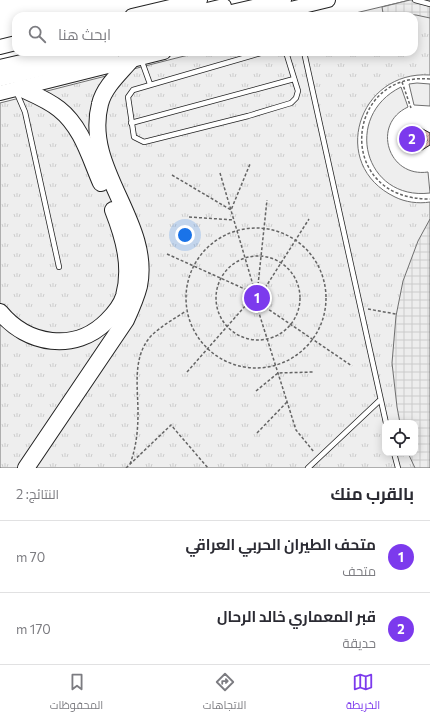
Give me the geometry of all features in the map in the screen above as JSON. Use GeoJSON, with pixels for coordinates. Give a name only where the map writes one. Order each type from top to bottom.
{"type":"FeatureCollection","features":[{"type":"Feature","properties":{"kind":"highway"},"geometry":{"type":"LineString","coordinates":[[26,468],[126,320],[135,301],[139,285],[139,255],[133,234],[104,163],[99,143],[97,123],[100,104],[107,89],[136,59]]}},
{"type":"Feature","properties":{"kind":"highway"},"geometry":{"type":"LineString","coordinates":[[0,312],[12,325],[25,334],[40,340],[57,342],[74,340],[101,327],[114,313],[124,298],[128,277],[127,259],[116,219],[82,139],[72,121],[58,108],[18,89]]}},
{"type":"Feature","properties":{"kind":"main road"},"geometry":{"type":"LineString","coordinates":[[149,12],[200,0]]}},
{"type":"Feature","properties":{"kind":"main road"},"geometry":{"type":"LineString","coordinates":[[199,12],[250,0]]}},
{"type":"Feature","properties":{"kind":"main road"},"geometry":{"type":"LineString","coordinates":[[232,12],[284,0]]}},
{"type":"Feature","properties":{"kind":"main road"},"geometry":{"type":"LineString","coordinates":[[278,12],[328,0]]}},
{"type":"Feature","properties":{"kind":"main road"},"geometry":{"type":"LineString","coordinates":[[315,12],[332,0]]}},
{"type":"Feature","properties":{"kind":"main road"},"geometry":{"type":"LineString","coordinates":[[0,59],[12,56]]}},
{"type":"Feature","properties":{"kind":"main road"},"geometry":{"type":"LineString","coordinates":[[0,67],[48,56]]}},
{"type":"Feature","properties":{"kind":"main road"},"geometry":{"type":"LineString","coordinates":[[0,79],[96,56]]}},
{"type":"Feature","properties":{"kind":"main road"},"geometry":{"type":"LineString","coordinates":[[0,93],[148,56]]}},
{"type":"Feature","properties":{"kind":"lane"},"geometry":{"type":"LineString","coordinates":[[415,0],[430,4]]}},
{"type":"Feature","properties":{"kind":"lane"},"geometry":{"type":"LineString","coordinates":[[250,56],[133,90],[128,97],[134,137],[144,142],[248,116],[291,103],[296,98],[298,91],[287,56]]}},
{"type":"Feature","properties":{"kind":"lane"},"geometry":{"type":"LineString","coordinates":[[305,56],[379,401],[385,420]]}},
{"type":"Feature","properties":{"kind":"lane"},"geometry":{"type":"LineString","coordinates":[[136,59],[150,84]]}},
{"type":"Feature","properties":{"kind":"lane"},"geometry":{"type":"LineString","coordinates":[[131,123],[294,79]]}},
{"type":"Feature","properties":{"kind":"lane"},"geometry":{"type":"LineString","coordinates":[[18,89],[25,112],[59,267]]}},
{"type":"Feature","properties":{"kind":"lane"},"geometry":{"type":"LineString","coordinates":[[308,468],[379,401]]}},
{"type":"Feature","properties":{"kind":"lane"},"geometry":{"type":"LineString","coordinates":[[395,456],[398,468]]}},
{"type":"Feature","properties":{"kind":"path"},"geometry":{"type":"LineString","coordinates":[[430,79],[417,78],[402,82],[380,94],[368,110],[362,129],[361,146],[365,161],[370,171],[384,187],[398,195],[414,199],[430,199]]}},
{"type":"Feature","properties":{"kind":"path"},"geometry":{"type":"LineString","coordinates":[[402,82],[411,108]]}},
{"type":"Feature","properties":{"kind":"path"},"geometry":{"type":"LineString","coordinates":[[231,210],[250,164]]}},
{"type":"Feature","properties":{"kind":"path"},"geometry":{"type":"LineString","coordinates":[[220,173],[253,285]]}},
{"type":"Feature","properties":{"kind":"path"},"geometry":{"type":"LineString","coordinates":[[172,175],[231,210]]}},
{"type":"Feature","properties":{"kind":"path"},"geometry":{"type":"LineString","coordinates":[[258,285],[267,200]]}},
{"type":"Feature","properties":{"kind":"path"},"geometry":{"type":"LineString","coordinates":[[189,217],[234,220]]}},
{"type":"Feature","properties":{"kind":"path"},"geometry":{"type":"LineString","coordinates":[[264,288],[309,219]]}},
{"type":"Feature","properties":{"kind":"path"},"geometry":{"type":"LineString","coordinates":[[250,227],[264,227],[280,231],[296,239],[311,253],[322,273],[326,296],[323,319],[313,339],[296,356],[276,366],[251,368],[228,363],[207,349],[194,332],[186,311],[186,289],[193,265],[203,251],[218,238],[237,230],[250,227]]}},
{"type":"Feature","properties":{"kind":"path"},"geometry":{"type":"LineString","coordinates":[[167,254],[247,290]]}},
{"type":"Feature","properties":{"kind":"path"},"geometry":{"type":"LineString","coordinates":[[262,256],[281,262],[292,271],[299,284],[301,298],[299,313],[292,325],[281,335],[268,340],[256,341],[245,339],[235,334],[227,327],[220,316],[216,304],[217,291],[221,278],[235,263],[245,258],[262,256]]}},
{"type":"Feature","properties":{"kind":"path"},"geometry":{"type":"LineString","coordinates":[[253,285],[258,285],[264,288],[269,296],[265,307],[258,310],[251,310],[246,305],[243,297],[247,290],[253,285]]}},
{"type":"Feature","properties":{"kind":"path"},"geometry":{"type":"LineString","coordinates":[[187,372],[246,305]]}},
{"type":"Feature","properties":{"kind":"path"},"geometry":{"type":"LineString","coordinates":[[265,307],[352,366]]}},
{"type":"Feature","properties":{"kind":"path"},"geometry":{"type":"LineString","coordinates":[[359,308],[396,314]]}},
{"type":"Feature","properties":{"kind":"path"},"geometry":{"type":"LineString","coordinates":[[258,310],[296,430],[319,458]]}},
{"type":"Feature","properties":{"kind":"path"},"geometry":{"type":"LineString","coordinates":[[130,464],[135,450],[137,434],[137,373],[141,353],[146,343],[156,331],[186,311]]}},
{"type":"Feature","properties":{"kind":"path"},"geometry":{"type":"LineString","coordinates":[[256,391],[278,373],[313,372]]}},
{"type":"Feature","properties":{"kind":"path"},"geometry":{"type":"LineString","coordinates":[[257,433],[287,402]]}},
{"type":"Feature","properties":{"kind":"path"},"geometry":{"type":"LineString","coordinates":[[126,468],[171,425],[208,468]]}},
{"type":"Feature","properties":{"kind":"green space"},"geometry":{"type":"Polygon","coordinates":[[[410,0],[430,0],[430,75],[405,77],[385,87],[370,103],[360,122],[358,143],[362,164],[374,182],[399,199],[416,203],[430,202],[430,468],[0,468],[0,103],[184,56],[418,56],[418,12],[360,12],[410,0]]]}},
{"type":"Feature","properties":{"kind":"green space"},"geometry":{"type":"Polygon","coordinates":[[[409,84],[430,84],[430,106],[414,105],[409,84]]]}},
{"type":"Feature","properties":{"kind":"green space"},"geometry":{"type":"Polygon","coordinates":[[[401,87],[408,107],[397,115],[390,125],[388,137],[389,148],[394,159],[403,167],[414,172],[428,172],[430,193],[407,192],[389,184],[376,171],[369,154],[367,135],[371,117],[383,100],[401,87]]]}},
{"type":"Feature","properties":{"kind":"shaded area"},"geometry":{"type":"Polygon","coordinates":[[[410,0],[430,0],[430,18],[418,15],[418,12],[383,12],[382,7],[410,0]]]}},
{"type":"Feature","properties":{"kind":"shaded area"},"geometry":{"type":"Polygon","coordinates":[[[430,219],[430,468],[415,468],[409,456],[418,456],[418,420],[399,420],[392,363],[396,316],[403,281],[418,241],[430,219]]]}},
{"type":"Feature","properties":{"kind":"building"},"geometry":{"type":"Polygon","coordinates":[[[421,128],[430,133],[430,145],[422,150],[414,148],[410,140],[413,132],[421,128]],[[421,132],[416,134],[414,138],[415,144],[419,146],[423,145],[427,141],[426,135],[421,132]]]}},
{"type":"Feature","properties":{"kind":"place","name":"قبر المعماري خالد الرحال"},"geometry":{"type":"Point","coordinates":[412,139]}},
{"type":"Feature","properties":{"kind":"place","name":"متحف الطيران الحربي العراقي"},"geometry":{"type":"Point","coordinates":[257,298]}}]}
